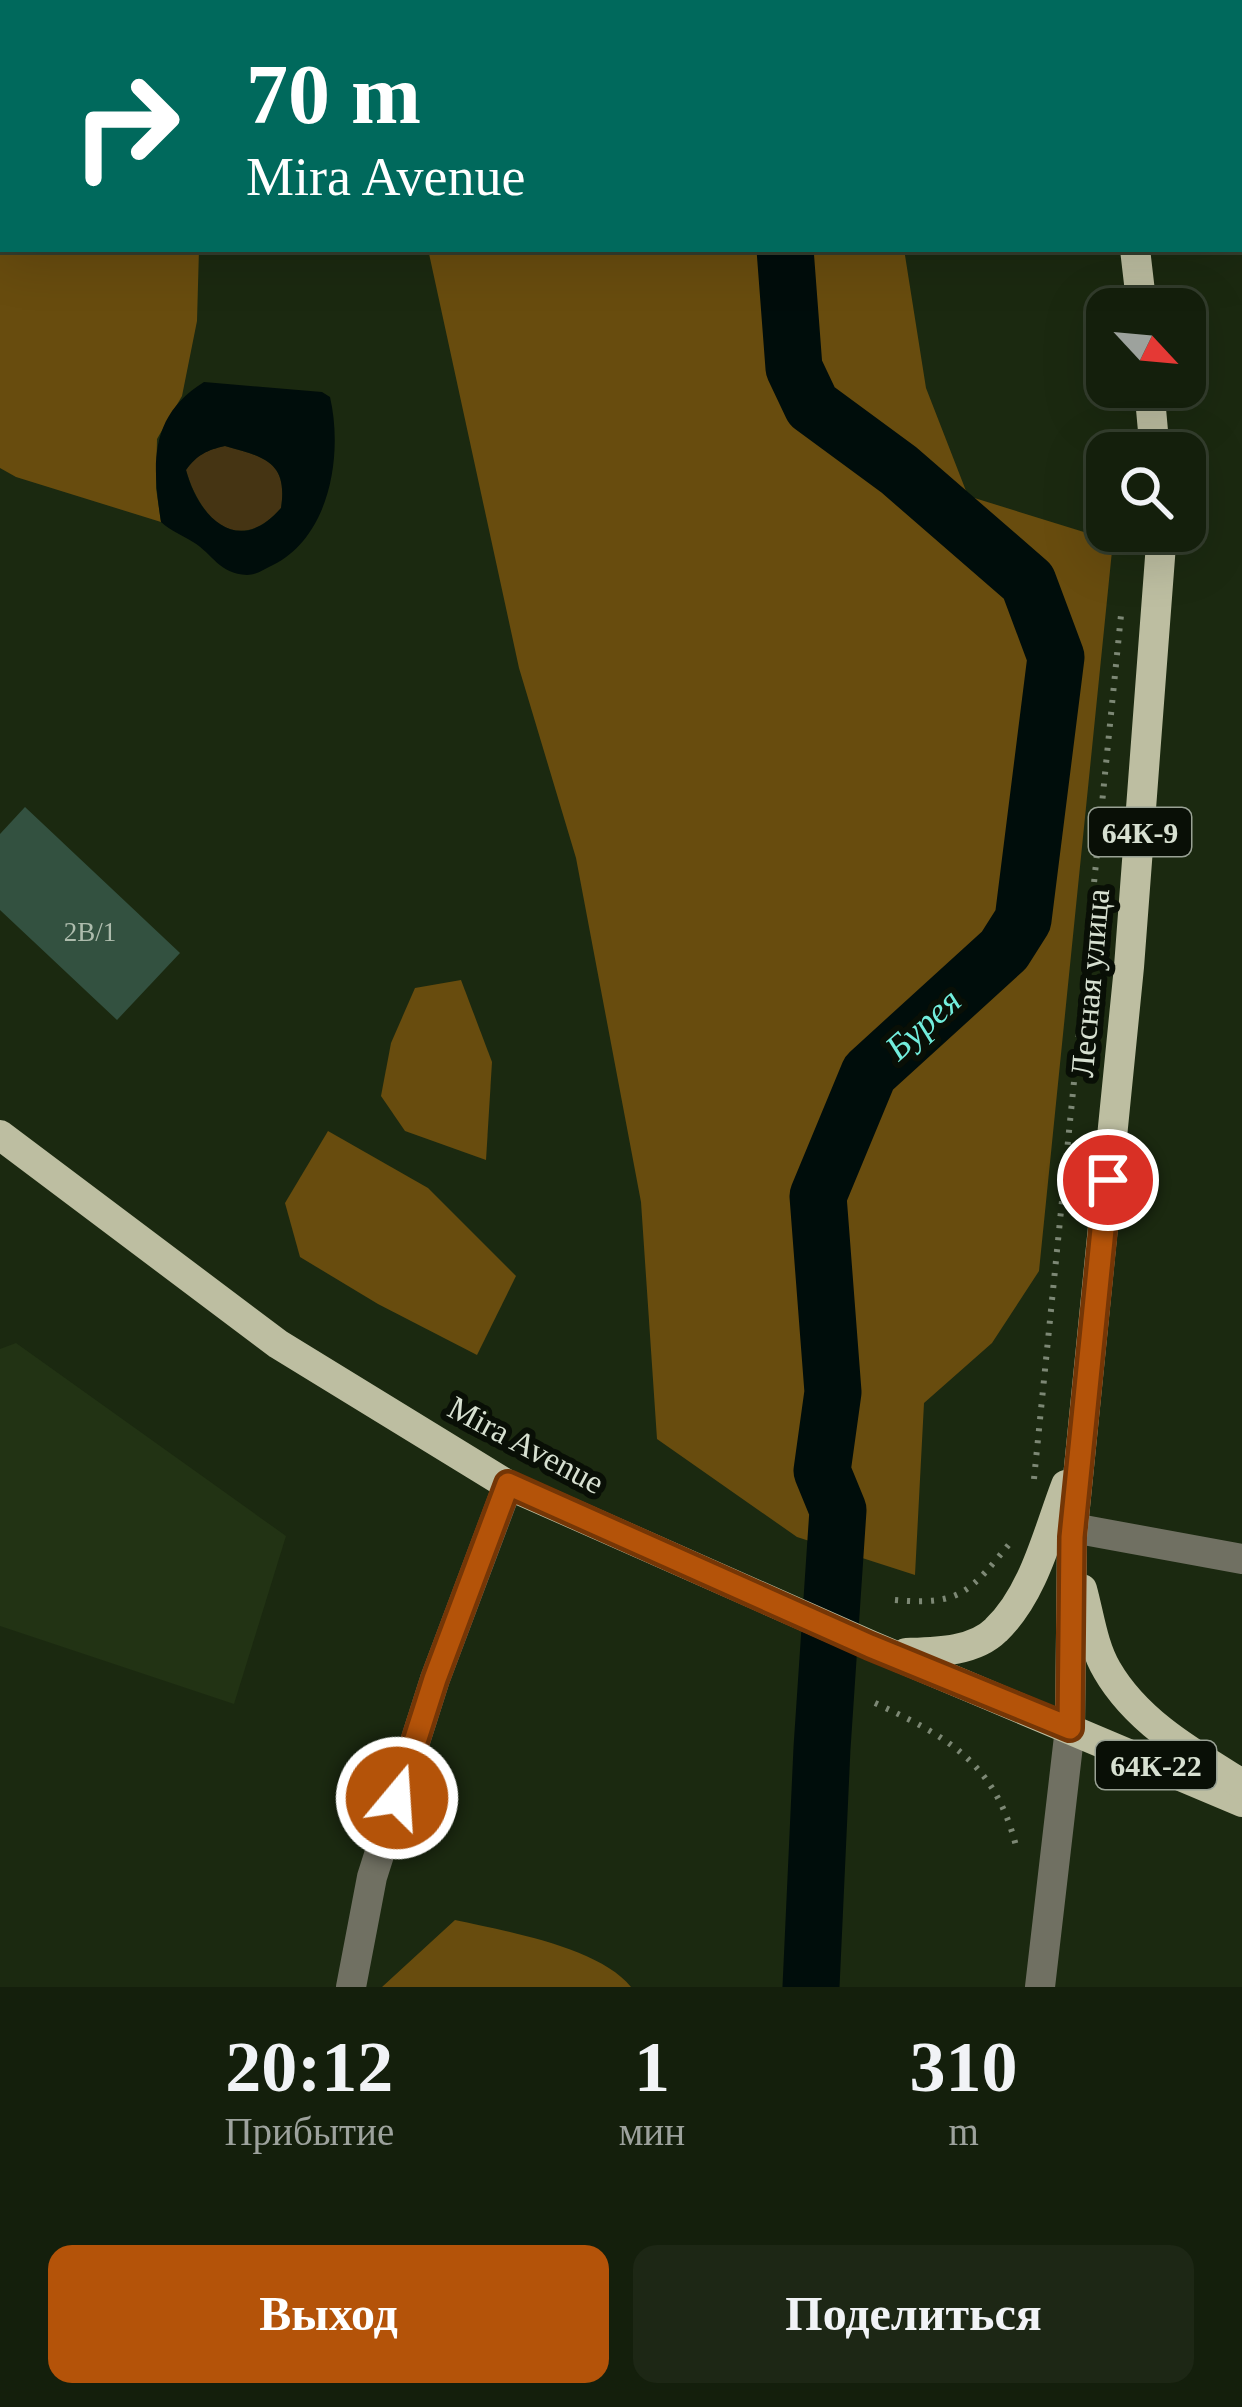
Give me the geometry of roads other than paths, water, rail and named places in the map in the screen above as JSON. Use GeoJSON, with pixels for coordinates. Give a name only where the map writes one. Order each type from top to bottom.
{"type":"FeatureCollection","features":[{"type":"Feature","properties":{"kind":"main road"},"geometry":{"type":"LineString","coordinates":[[1135,252],[1140,288]]}},
{"type":"Feature","properties":{"kind":"main road","name":"Лесная улица"},"geometry":{"type":"LineString","coordinates":[[1070,1728],[1072,1541],[1129,967],[1160,552]]}},
{"type":"Feature","properties":{"kind":"main road","name":"Mira Avenue"},"geometry":{"type":"LineString","coordinates":[[5,1149],[278,1344],[508,1484],[1070,1728]]}},
{"type":"Feature","properties":{"kind":"main road"},"geometry":{"type":"LineString","coordinates":[[880,1649],[948,1652],[994,1633],[1028,1583],[1081,1446]]}},
{"type":"Feature","properties":{"kind":"main road"},"geometry":{"type":"LineString","coordinates":[[1072,1541],[1104,1667],[1136,1709],[1242,1784]]}},
{"type":"Feature","properties":{"kind":"main road","name":"64К-22"},"geometry":{"type":"LineString","coordinates":[[1070,1728],[1242,1802]]}},
{"type":"Feature","properties":{"kind":"street"},"geometry":{"type":"LineString","coordinates":[[351,1987],[379,1855],[435,1679],[508,1484]]}},
{"type":"Feature","properties":{"kind":"street"},"geometry":{"type":"LineString","coordinates":[[1072,1541],[1242,1559]]}},
{"type":"Feature","properties":{"kind":"street"},"geometry":{"type":"LineString","coordinates":[[1040,1987],[1070,1728]]}},
{"type":"Feature","properties":{"kind":"waterway","name":"Бурея"},"geometry":{"type":"LineString","coordinates":[[785,252],[794,368],[812,406],[899,470],[1028,582],[1056,657],[1023,920],[1004,950],[869,1073],[818,1196],[833,1392],[822,1471],[838,1510],[811,1987]]}}]}
